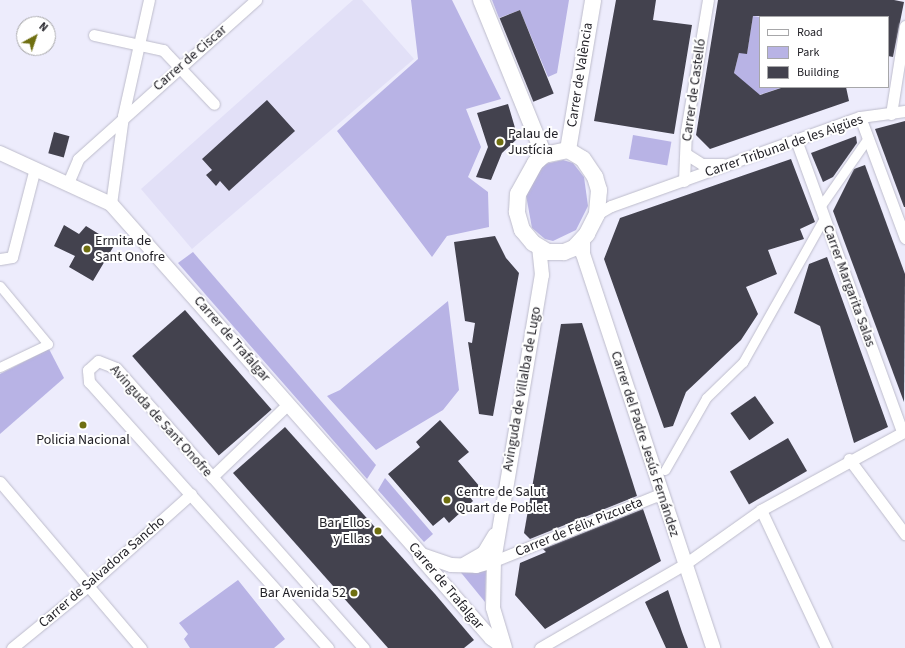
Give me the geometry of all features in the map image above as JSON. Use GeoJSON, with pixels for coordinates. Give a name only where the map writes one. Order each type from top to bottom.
{"type":"FeatureCollection","features":[{"type":"Feature","properties":{"kind":"main road"},"geometry":{"type":"LineString","coordinates":[[481,0],[544,155]]}},
{"type":"Feature","properties":{"kind":"main road","name":"Carrer de València"},"geometry":{"type":"LineString","coordinates":[[568,150],[593,0]]}},
{"type":"Feature","properties":{"kind":"main road"},"geometry":{"type":"LineString","coordinates":[[568,150],[583,159],[595,178],[599,190],[597,214],[583,240],[564,252],[539,248],[522,230],[517,205],[530,168],[544,155],[568,150]]}},
{"type":"Feature","properties":{"kind":"street"},"geometry":{"type":"LineString","coordinates":[[111,204],[123,116],[149,0]]}},
{"type":"Feature","properties":{"kind":"street","name":"Carrer de Ciscar"},"geometry":{"type":"LineString","coordinates":[[68,183],[78,159],[123,116],[256,0]]}},
{"type":"Feature","properties":{"kind":"street","name":"Carrer de Castelló"},"geometry":{"type":"LineString","coordinates":[[684,181],[686,131],[708,0]]}},
{"type":"Feature","properties":{"kind":"street"},"geometry":{"type":"LineString","coordinates":[[891,114],[905,26]]}},
{"type":"Feature","properties":{"kind":"street"},"geometry":{"type":"LineString","coordinates":[[94,35],[139,43],[163,50],[214,104]]}},
{"type":"Feature","properties":{"kind":"street","name":"Carrer Tribunal de les Aigües"},"geometry":{"type":"LineString","coordinates":[[597,214],[860,117],[905,111]]}},
{"type":"Feature","properties":{"kind":"street"},"geometry":{"type":"LineString","coordinates":[[860,117],[905,238]]}},
{"type":"Feature","properties":{"kind":"street"},"geometry":{"type":"LineString","coordinates":[[820,207],[868,138]]}},
{"type":"Feature","properties":{"kind":"street","name":"Carrer Margarita Salas"},"geometry":{"type":"LineString","coordinates":[[796,140],[903,431]]}},
{"type":"Feature","properties":{"kind":"street","name":"Carrer de Trafalgar"},"geometry":{"type":"LineString","coordinates":[[0,153],[111,204],[406,539],[437,579],[491,638],[504,648]]}},
{"type":"Feature","properties":{"kind":"street"},"geometry":{"type":"LineString","coordinates":[[686,154],[702,164],[730,164]]}},
{"type":"Feature","properties":{"kind":"street"},"geometry":{"type":"LineString","coordinates":[[0,260],[12,257],[35,168]]}},
{"type":"Feature","properties":{"kind":"street"},"geometry":{"type":"LineString","coordinates":[[665,470],[706,398],[743,362],[824,218]]}},
{"type":"Feature","properties":{"kind":"street","name":"Carrer del Padre Jesús Fernández"},"geometry":{"type":"LineString","coordinates":[[583,240],[582,254],[713,648]]}},
{"type":"Feature","properties":{"kind":"street","name":"Avinguda de Villalba de Lugo"},"geometry":{"type":"LineString","coordinates":[[504,648],[493,608],[496,531],[542,275],[539,248]]}},
{"type":"Feature","properties":{"kind":"street"},"geometry":{"type":"LineString","coordinates":[[0,286],[48,344],[0,367]]}},
{"type":"Feature","properties":{"kind":"street","name":"Avinguda de Sant Onofre"},"geometry":{"type":"LineString","coordinates":[[328,648],[89,382],[88,370],[98,361],[116,368],[364,648]]}},
{"type":"Feature","properties":{"kind":"street"},"geometry":{"type":"LineString","coordinates":[[212,477],[288,404]]}},
{"type":"Feature","properties":{"kind":"street"},"geometry":{"type":"LineString","coordinates":[[540,648],[684,564],[761,510],[849,459],[903,431]]}},
{"type":"Feature","properties":{"kind":"street"},"geometry":{"type":"LineString","coordinates":[[849,459],[905,534]]}},
{"type":"Feature","properties":{"kind":"street"},"geometry":{"type":"LineString","coordinates":[[0,482],[141,648]]}},
{"type":"Feature","properties":{"kind":"street","name":"Carrer de Salvadora Sancho"},"geometry":{"type":"LineString","coordinates":[[12,648],[88,586],[191,494]]}},
{"type":"Feature","properties":{"kind":"street","name":"Carrer de Félix Pizcueta"},"geometry":{"type":"LineString","coordinates":[[494,562],[656,496],[663,498]]}},
{"type":"Feature","properties":{"kind":"street"},"geometry":{"type":"LineString","coordinates":[[761,510],[826,648]]}},
{"type":"Feature","properties":{"kind":"street"},"geometry":{"type":"LineString","coordinates":[[464,565],[484,553],[496,531]]}},
{"type":"Feature","properties":{"kind":"street","name":"Carrer de Trafalgar"},"geometry":{"type":"LineString","coordinates":[[406,539],[434,562],[476,566],[494,562]]}},
{"type":"Feature","properties":{"kind":"street"},"geometry":{"type":"LineString","coordinates":[[496,648],[504,648]]}},
{"type":"Feature","properties":{"kind":"shaded area"},"geometry":{"type":"Polygon","coordinates":[[[353,0],[362,0],[414,59],[192,249],[141,189],[353,0]]]}},
{"type":"Feature","properties":{"kind":"green space"},"geometry":{"type":"Polygon","coordinates":[[[411,0],[452,0],[501,99],[466,109],[481,147],[468,177],[488,192],[489,227],[447,236],[432,257],[337,131],[418,59],[411,0]]]}},
{"type":"Feature","properties":{"kind":"green space"},"geometry":{"type":"Polygon","coordinates":[[[492,0],[569,0],[557,73],[548,77],[520,10],[499,18],[492,0]]]}},
{"type":"Feature","properties":{"kind":"green space"},"geometry":{"type":"Polygon","coordinates":[[[753,16],[759,17],[759,88],[780,88],[750,98],[734,73],[739,53],[747,53],[753,16]]]}},
{"type":"Feature","properties":{"kind":"green space"},"geometry":{"type":"Polygon","coordinates":[[[633,135],[671,142],[667,165],[629,159],[633,135]]]}},
{"type":"Feature","properties":{"kind":"green space"},"geometry":{"type":"Polygon","coordinates":[[[563,160],[573,163],[584,177],[588,206],[576,230],[553,241],[545,239],[532,228],[526,195],[536,173],[545,164],[563,160]]]}},
{"type":"Feature","properties":{"kind":"green space"},"geometry":{"type":"Polygon","coordinates":[[[193,252],[376,465],[367,479],[178,263],[193,252]]]}},
{"type":"Feature","properties":{"kind":"green space"},"geometry":{"type":"Polygon","coordinates":[[[448,301],[459,390],[443,410],[376,450],[327,396],[340,390],[448,301]]]}},
{"type":"Feature","properties":{"kind":"green space"},"geometry":{"type":"Polygon","coordinates":[[[49,349],[64,378],[0,434],[0,374],[49,349]]]}},
{"type":"Feature","properties":{"kind":"green space"},"geometry":{"type":"Polygon","coordinates":[[[385,478],[433,534],[424,542],[378,490],[385,478]]]}},
{"type":"Feature","properties":{"kind":"green space"},"geometry":{"type":"Polygon","coordinates":[[[458,569],[486,570],[485,602],[458,569]]]}},
{"type":"Feature","properties":{"kind":"green space"},"geometry":{"type":"Polygon","coordinates":[[[238,580],[285,639],[274,648],[190,648],[184,639],[188,634],[179,623],[238,580]]]}},
{"type":"Feature","properties":{"kind":"building"},"geometry":{"type":"Polygon","coordinates":[[[616,0],[656,0],[653,20],[692,25],[674,134],[594,121],[616,0]]]}},
{"type":"Feature","properties":{"kind":"building"},"geometry":{"type":"Polygon","coordinates":[[[718,0],[894,0],[904,2],[893,57],[889,56],[889,16],[753,16],[747,54],[739,53],[734,73],[760,95],[781,88],[846,88],[849,101],[710,149],[696,135],[718,0]]]}},
{"type":"Feature","properties":{"kind":"building"},"geometry":{"type":"Polygon","coordinates":[[[520,10],[554,93],[533,102],[500,18],[520,10]]]}},
{"type":"Feature","properties":{"kind":"building"},"geometry":{"type":"Polygon","coordinates":[[[267,100],[295,131],[229,191],[220,181],[216,186],[206,175],[212,170],[202,159],[267,100]]]}},
{"type":"Feature","properties":{"kind":"building","name":"Palau de Justícia"},"geometry":{"type":"Polygon","coordinates":[[[508,104],[518,138],[502,153],[491,180],[476,177],[488,147],[477,113],[508,104]]]}},
{"type":"Feature","properties":{"kind":"building"},"geometry":{"type":"Polygon","coordinates":[[[905,121],[905,207],[904,207],[875,129],[905,121]]]}},
{"type":"Feature","properties":{"kind":"building"},"geometry":{"type":"Polygon","coordinates":[[[54,132],[69,136],[64,157],[48,153],[54,132]]]}},
{"type":"Feature","properties":{"kind":"building"},"geometry":{"type":"Polygon","coordinates":[[[856,136],[857,143],[833,177],[823,182],[811,153],[856,136]]]}},
{"type":"Feature","properties":{"kind":"building"},"geometry":{"type":"Polygon","coordinates":[[[791,159],[815,222],[800,229],[804,239],[768,250],[777,274],[746,287],[758,314],[741,340],[686,392],[673,426],[664,428],[604,259],[620,218],[791,159]]]}},
{"type":"Feature","properties":{"kind":"building"},"geometry":{"type":"Polygon","coordinates":[[[865,165],[905,274],[904,402],[833,211],[854,169],[865,165]]]}},
{"type":"Feature","properties":{"kind":"building"},"geometry":{"type":"Polygon","coordinates":[[[64,225],[79,234],[86,226],[115,244],[93,281],[69,267],[75,256],[54,246],[64,225]]]}},
{"type":"Feature","properties":{"kind":"building"},"geometry":{"type":"Polygon","coordinates":[[[495,236],[506,258],[519,273],[493,416],[479,414],[468,342],[472,343],[475,323],[465,321],[454,242],[495,236]]]}},
{"type":"Feature","properties":{"kind":"building"},"geometry":{"type":"Polygon","coordinates":[[[827,257],[888,427],[854,443],[820,326],[794,313],[809,264],[827,257]]]}},
{"type":"Feature","properties":{"kind":"building"},"geometry":{"type":"Polygon","coordinates":[[[185,310],[272,410],[219,456],[132,356],[185,310]]]}},
{"type":"Feature","properties":{"kind":"building"},"geometry":{"type":"Polygon","coordinates":[[[582,323],[637,496],[530,539],[524,533],[561,324],[582,323]]]}},
{"type":"Feature","properties":{"kind":"building"},"geometry":{"type":"Polygon","coordinates":[[[755,396],[774,423],[749,440],[730,413],[755,396]]]}},
{"type":"Feature","properties":{"kind":"building"},"geometry":{"type":"Polygon","coordinates":[[[440,420],[469,452],[458,461],[480,487],[469,496],[473,501],[449,523],[444,517],[433,526],[388,474],[420,447],[416,442],[440,420]]]}},
{"type":"Feature","properties":{"kind":"building"},"geometry":{"type":"Polygon","coordinates":[[[285,427],[435,594],[474,640],[464,648],[388,648],[233,473],[285,427]]]}},
{"type":"Feature","properties":{"kind":"building"},"geometry":{"type":"Polygon","coordinates":[[[788,438],[807,471],[749,504],[730,472],[788,438]]]}},
{"type":"Feature","properties":{"kind":"building"},"geometry":{"type":"Polygon","coordinates":[[[643,509],[661,561],[545,629],[515,595],[520,563],[546,552],[543,549],[643,509]]]}},
{"type":"Feature","properties":{"kind":"building"},"geometry":{"type":"Polygon","coordinates":[[[668,590],[688,648],[666,648],[645,602],[668,590]]]}},
{"type":"Feature","properties":{"kind":"place","name":"Palau de Justícia"},"geometry":{"type":"Point","coordinates":[500,142]}},
{"type":"Feature","properties":{"kind":"place","name":"Ermita de Sant Onofre"},"geometry":{"type":"Point","coordinates":[87,249]}},
{"type":"Feature","properties":{"kind":"place","name":"Policia Nacional"},"geometry":{"type":"Point","coordinates":[83,425]}},
{"type":"Feature","properties":{"kind":"place","name":"Centre de Salut Quart de Poblet"},"geometry":{"type":"Point","coordinates":[447,500]}},
{"type":"Feature","properties":{"kind":"place","name":"Bar Ellos y Ellas"},"geometry":{"type":"Point","coordinates":[378,531]}},
{"type":"Feature","properties":{"kind":"place","name":"Bar Avenida 52"},"geometry":{"type":"Point","coordinates":[354,593]}}]}
